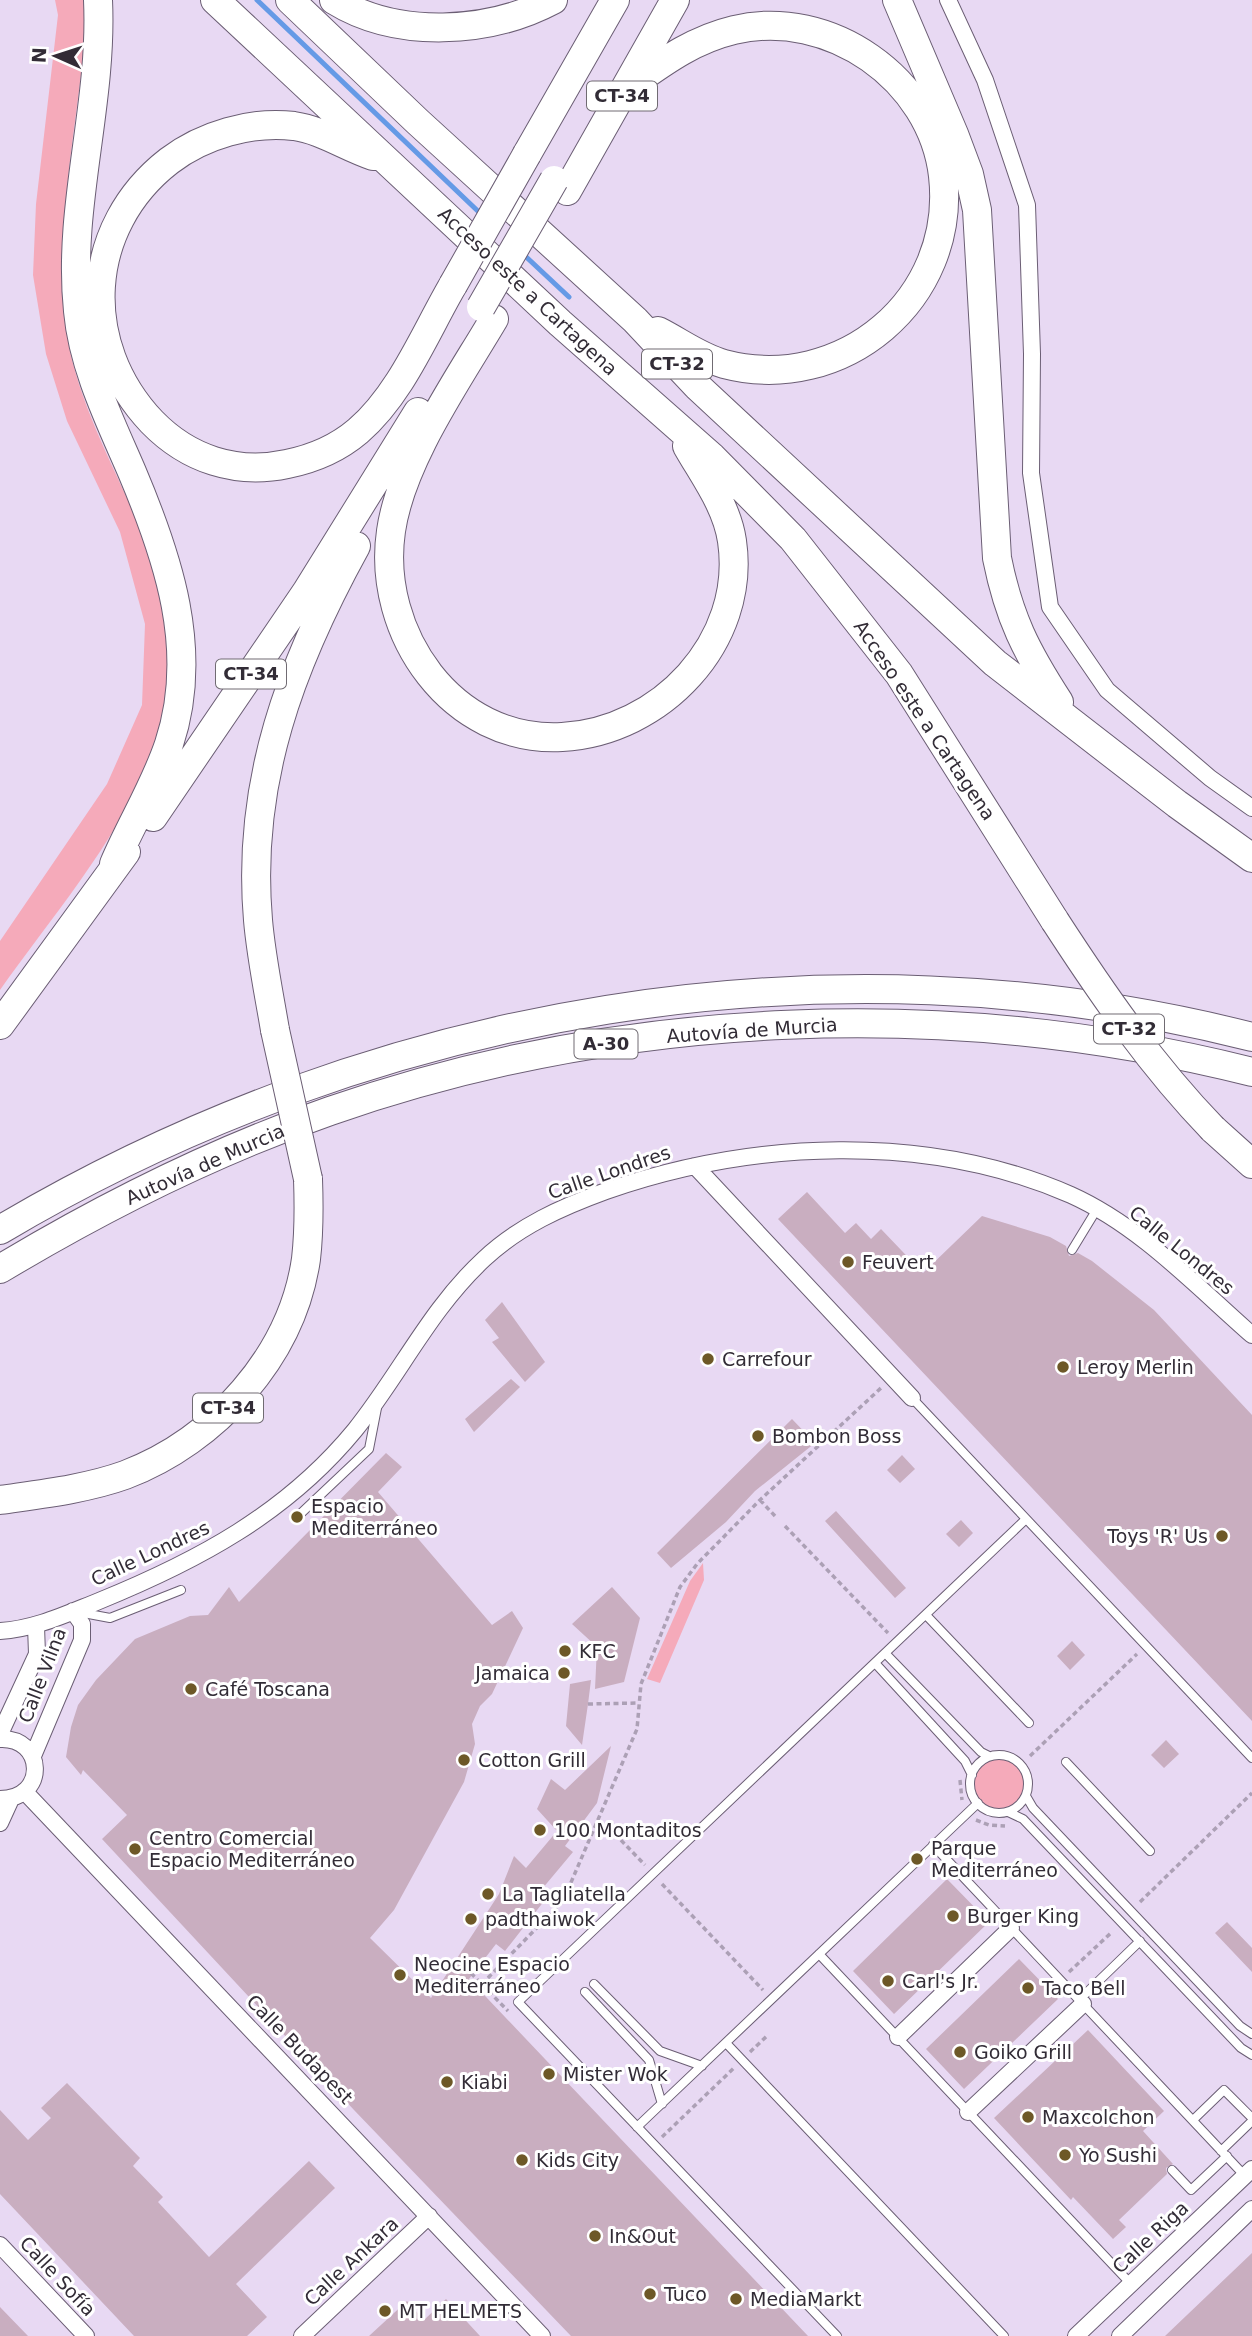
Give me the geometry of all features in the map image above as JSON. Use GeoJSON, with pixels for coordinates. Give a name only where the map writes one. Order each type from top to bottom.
{"type":"FeatureCollection","features":[{"type":"Feature","properties":{"kind":"highway"},"geometry":{"type":"LineString","coordinates":[[98,0],[96,76],[77,215],[75,262],[78,314],[90,367],[167,560],[182,652],[180,696],[170,742],[153,786],[114,864]]}},
{"type":"Feature","properties":{"kind":"highway","name":"Acceso este a Cartagena"},"geometry":{"type":"LineString","coordinates":[[215,0],[752,495],[866,629],[931,723],[1101,992],[1144,1050],[1213,1129],[1252,1164]]}},
{"type":"Feature","properties":{"kind":"highway","name":"CT-32"},"geometry":{"type":"LineString","coordinates":[[290,0],[635,320],[697,386],[995,663],[1177,804],[1252,858]]}},
{"type":"Feature","properties":{"kind":"highway"},"geometry":{"type":"LineString","coordinates":[[334,0],[374,18],[438,27],[473,25],[506,18],[553,0]]}},
{"type":"Feature","properties":{"kind":"highway"},"geometry":{"type":"LineString","coordinates":[[387,161],[352,149],[327,135],[295,126],[263,125],[207,138],[177,154],[156,171],[121,216],[102,271],[102,330],[123,384],[161,431],[186,450],[215,463],[243,468],[270,468],[301,461],[331,449],[357,431],[379,410],[615,0]]}},
{"type":"Feature","properties":{"kind":"highway","name":"CT-34"},"geometry":{"type":"LineString","coordinates":[[0,1025],[114,864],[138,838],[307,591],[487,313],[561,186],[655,0]]}},
{"type":"Feature","properties":{"kind":"highway","name":"CT-34"},"geometry":{"type":"LineString","coordinates":[[561,186],[628,87],[675,0]]}},
{"type":"Feature","properties":{"kind":"highway"},"geometry":{"type":"LineString","coordinates":[[897,0],[954,134],[969,174],[976,210],[992,511],[1004,596],[1017,632],[1070,719]]}},
{"type":"Feature","properties":{"kind":"highway"},"geometry":{"type":"LineString","coordinates":[[628,87],[674,54],[701,40],[736,29],[771,26],[803,28],[837,38],[870,56],[897,80],[919,109],[934,141],[943,176],[944,213],[937,248],[921,281],[901,311],[877,335],[850,351],[806,366],[783,370],[749,370],[692,352],[635,320]]}},
{"type":"Feature","properties":{"kind":"highway"},"geometry":{"type":"LineString","coordinates":[[487,313],[417,450],[396,505],[388,568],[392,603],[402,633],[418,661],[439,686],[464,707],[496,724],[526,734],[561,737],[594,733],[625,722],[661,700],[699,666],[726,614],[732,579],[732,541],[722,506],[676,425]]}},
{"type":"Feature","properties":{"kind":"highway","name":"CT-34"},"geometry":{"type":"LineString","coordinates":[[0,1500],[97,1483],[150,1464],[198,1435],[237,1399],[279,1340],[299,1289],[308,1233],[308,1179],[275,1030],[258,920],[258,805],[293,675],[325,603],[397,474],[417,450]]}},
{"type":"Feature","properties":{"kind":"highway","name":"Autovía de Murcia"},"geometry":{"type":"LineString","coordinates":[[0,1230],[113,1167],[276,1095],[363,1065],[459,1038],[593,1012],[777,993],[916,991],[1003,996],[1100,1008],[1252,1037]]}},
{"type":"Feature","properties":{"kind":"highway","name":"Autovía de Murcia"},"geometry":{"type":"LineString","coordinates":[[0,1269],[128,1198],[288,1126],[373,1097],[467,1070],[598,1045],[779,1026],[915,1024],[1000,1029],[1095,1041],[1181,1055],[1252,1072]]}},
{"type":"Feature","properties":{"kind":"street"},"geometry":{"type":"LineString","coordinates":[[948,0],[985,80],[1027,205],[1032,354],[1031,473],[1050,607],[1107,690],[1210,778],[1252,808]]}},
{"type":"Feature","properties":{"kind":"street","name":"Calle Londres"},"geometry":{"type":"LineString","coordinates":[[0,1631],[36,1626],[180,1567],[242,1530],[295,1490],[328,1460],[379,1398],[438,1307],[488,1255],[516,1233],[576,1202],[637,1181],[695,1166],[808,1152],[848,1151],[924,1156],[969,1163],[1037,1182],[1097,1209],[1160,1255],[1252,1335]]}},
{"type":"Feature","properties":{"kind":"street"},"geometry":{"type":"LineString","coordinates":[[695,1166],[912,1398]]}},
{"type":"Feature","properties":{"kind":"street","name":"Calle Vilna"},"geometry":{"type":"LineString","coordinates":[[12,1797],[35,1772],[33,1756],[82,1640],[82,1624],[73,1611]]}},
{"type":"Feature","properties":{"kind":"street","name":"Calle Vilna"},"geometry":{"type":"LineString","coordinates":[[0,1736],[37,1654],[36,1626]]}},
{"type":"Feature","properties":{"kind":"street"},"geometry":{"type":"LineString","coordinates":[[0,1736],[18,1741],[33,1756]]}},
{"type":"Feature","properties":{"kind":"street"},"geometry":{"type":"LineString","coordinates":[[0,1823],[12,1797]]}},
{"type":"Feature","properties":{"kind":"street","name":"Calle Budapest"},"geometry":{"type":"LineString","coordinates":[[12,1797],[429,2216],[542,2336]]}},
{"type":"Feature","properties":{"kind":"street"},"geometry":{"type":"LineString","coordinates":[[898,2037],[1012,1928]]}},
{"type":"Feature","properties":{"kind":"street"},"geometry":{"type":"LineString","coordinates":[[968,2112],[1081,2002]]}},
{"type":"Feature","properties":{"kind":"street","name":"Calle Riga"},"geometry":{"type":"LineString","coordinates":[[1076,2336],[1250,2176]]}},
{"type":"Feature","properties":{"kind":"street"},"geometry":{"type":"LineString","coordinates":[[1119,2336],[1252,2209]]}},
{"type":"Feature","properties":{"kind":"street","name":"Calle Ankara"},"geometry":{"type":"LineString","coordinates":[[302,2336],[429,2216]]}},
{"type":"Feature","properties":{"kind":"street","name":"Calle Sofía"},"geometry":{"type":"LineString","coordinates":[[0,2245],[86,2336]]}},
{"type":"Feature","properties":{"kind":"lane"},"geometry":{"type":"LineString","coordinates":[[1072,1250],[1097,1209]]}},
{"type":"Feature","properties":{"kind":"lane"},"geometry":{"type":"LineString","coordinates":[[298,1517],[369,1449],[379,1398]]}},
{"type":"Feature","properties":{"kind":"lane"},"geometry":{"type":"LineString","coordinates":[[912,1398],[1252,1758]]}},
{"type":"Feature","properties":{"kind":"lane"},"geometry":{"type":"LineString","coordinates":[[837,2336],[518,2002],[1026,1519]]}},
{"type":"Feature","properties":{"kind":"lane"},"geometry":{"type":"LineString","coordinates":[[73,1611],[110,1618],[181,1590]]}},
{"type":"Feature","properties":{"kind":"lane"},"geometry":{"type":"LineString","coordinates":[[926,1615],[1029,1723]]}},
{"type":"Feature","properties":{"kind":"lane"},"geometry":{"type":"LineString","coordinates":[[885,1653],[981,1752],[989,1756],[1007,1755],[1020,1763],[1028,1779],[1026,1796],[1033,1808],[1240,2026],[1252,2034]]}},
{"type":"Feature","properties":{"kind":"lane"},"geometry":{"type":"LineString","coordinates":[[875,1663],[965,1761],[972,1775]]}},
{"type":"Feature","properties":{"kind":"lane"},"geometry":{"type":"LineString","coordinates":[[989,1756],[977,1764],[972,1775],[971,1790],[978,1803],[992,1812],[1008,1812],[1023,1819],[1241,2048],[1252,2055]]}},
{"type":"Feature","properties":{"kind":"lane"},"geometry":{"type":"LineString","coordinates":[[1066,1762],[1150,1851]]}},
{"type":"Feature","properties":{"kind":"lane"},"geometry":{"type":"LineString","coordinates":[[1008,1812],[1026,1796]]}},
{"type":"Feature","properties":{"kind":"lane"},"geometry":{"type":"LineString","coordinates":[[637,2127],[978,1803]]}},
{"type":"Feature","properties":{"kind":"lane"},"geometry":{"type":"LineString","coordinates":[[933,1845],[1224,2153],[1250,2176]]}},
{"type":"Feature","properties":{"kind":"lane"},"geometry":{"type":"LineString","coordinates":[[1081,2002],[1140,1941]]}},
{"type":"Feature","properties":{"kind":"lane"},"geometry":{"type":"LineString","coordinates":[[819,1954],[1131,2284]]}},
{"type":"Feature","properties":{"kind":"lane"},"geometry":{"type":"LineString","coordinates":[[594,1984],[660,2051],[702,2066]]}},
{"type":"Feature","properties":{"kind":"lane"},"geometry":{"type":"LineString","coordinates":[[585,1992],[649,2060],[662,2104]]}},
{"type":"Feature","properties":{"kind":"lane"},"geometry":{"type":"LineString","coordinates":[[726,2043],[1004,2336]]}},
{"type":"Feature","properties":{"kind":"lane"},"geometry":{"type":"LineString","coordinates":[[1172,2170],[1191,2190],[1252,2120],[1224,2090],[1193,2120]]}},
{"type":"Feature","properties":{"kind":"path"},"geometry":{"type":"LineString","coordinates":[[482,1984],[563,1901],[637,1729],[641,1684],[680,1587],[697,1564],[760,1500],[883,1386]]}},
{"type":"Feature","properties":{"kind":"path"},"geometry":{"type":"LineString","coordinates":[[760,1500],[775,1516]]}},
{"type":"Feature","properties":{"kind":"path"},"geometry":{"type":"LineString","coordinates":[[785,1526],[891,1637]]}},
{"type":"Feature","properties":{"kind":"path"},"geometry":{"type":"LineString","coordinates":[[1030,1756],[1146,1645]]}},
{"type":"Feature","properties":{"kind":"path"},"geometry":{"type":"LineString","coordinates":[[588,1704],[639,1703]]}},
{"type":"Feature","properties":{"kind":"path"},"geometry":{"type":"LineString","coordinates":[[962,1772],[959,1789],[964,1806]]}},
{"type":"Feature","properties":{"kind":"path"},"geometry":{"type":"LineString","coordinates":[[1138,1903],[1252,1793]]}},
{"type":"Feature","properties":{"kind":"path"},"geometry":{"type":"LineString","coordinates":[[967,1827],[975,1819],[995,1826],[1010,1824]]}},
{"type":"Feature","properties":{"kind":"path"},"geometry":{"type":"LineString","coordinates":[[615,1834],[768,1995]]}},
{"type":"Feature","properties":{"kind":"path"},"geometry":{"type":"LineString","coordinates":[[1060,1980],[1114,1930]]}},
{"type":"Feature","properties":{"kind":"path"},"geometry":{"type":"LineString","coordinates":[[748,2053],[768,2035]]}},
{"type":"Feature","properties":{"kind":"path"},"geometry":{"type":"LineString","coordinates":[[660,2138],[739,2063]]}},
{"type":"Feature","properties":{"kind":"shaded area"},"geometry":{"type":"Polygon","coordinates":[[[55,0],[85,0],[87,21],[65,211],[63,288],[66,326],[78,381],[88,409],[154,563],[167,636],[168,687],[161,730],[131,799],[91,866],[0,990],[0,941],[107,784],[142,705],[145,624],[120,532],[67,421],[46,354],[33,275],[36,204],[58,15],[55,0]]]}},
{"type":"Feature","properties":{"kind":"shaded area"},"geometry":{"type":"Polygon","coordinates":[[[703,1563],[704,1580],[660,1683],[647,1679],[690,1581],[703,1563]]]}},
{"type":"Feature","properties":{"kind":"shaded area"},"geometry":{"type":"Polygon","coordinates":[[[993,1755],[1005,1755],[1020,1763],[1028,1778],[1028,1790],[1020,1805],[1005,1813],[993,1813],[978,1805],[970,1790],[970,1778],[978,1763],[993,1755]]]}},
{"type":"Feature","properties":{"kind":"building","name":"Leroy Merlin"},"geometry":{"type":"Polygon","coordinates":[[[807,1192],[845,1233],[856,1223],[871,1239],[881,1229],[923,1273],[982,1216],[1050,1237],[1066,1246],[1069,1256],[1078,1253],[1092,1261],[1154,1310],[1252,1415],[1252,1721],[778,1219],[807,1192]]]}},
{"type":"Feature","properties":{"kind":"building"},"geometry":{"type":"Polygon","coordinates":[[[502,1302],[545,1362],[525,1382],[492,1342],[499,1338],[485,1320],[502,1302]]]}},
{"type":"Feature","properties":{"kind":"building"},"geometry":{"type":"Polygon","coordinates":[[[511,1379],[520,1387],[474,1432],[465,1419],[511,1379]]]}},
{"type":"Feature","properties":{"kind":"building"},"geometry":{"type":"Polygon","coordinates":[[[792,1419],[815,1443],[755,1491],[726,1522],[671,1568],[657,1553],[792,1419]]]}},
{"type":"Feature","properties":{"kind":"building"},"geometry":{"type":"Polygon","coordinates":[[[386,1453],[402,1467],[378,1492],[492,1625],[512,1611],[523,1628],[492,1694],[480,1706],[472,1724],[475,1744],[464,1782],[394,1910],[370,1938],[431,1998],[499,1894],[514,1856],[526,1868],[557,1831],[537,1809],[551,1779],[565,1790],[611,1746],[597,1803],[565,1846],[573,1852],[542,1889],[548,1896],[505,1951],[496,1944],[469,1979],[808,2336],[571,2336],[354,2110],[102,1839],[127,1815],[83,1770],[81,1775],[66,1757],[78,1705],[96,1680],[135,1639],[190,1616],[208,1615],[229,1587],[239,1602],[386,1453]]]}},
{"type":"Feature","properties":{"kind":"building"},"geometry":{"type":"Polygon","coordinates":[[[902,1455],[915,1469],[900,1483],[887,1470],[902,1455]]]}},
{"type":"Feature","properties":{"kind":"building"},"geometry":{"type":"Polygon","coordinates":[[[836,1511],[906,1588],[895,1598],[825,1521],[836,1511]]]}},
{"type":"Feature","properties":{"kind":"building"},"geometry":{"type":"Polygon","coordinates":[[[961,1520],[973,1533],[959,1547],[946,1534],[961,1520]]]}},
{"type":"Feature","properties":{"kind":"building"},"geometry":{"type":"Polygon","coordinates":[[[612,1587],[640,1618],[624,1682],[595,1689],[597,1647],[572,1624],[612,1587]]]}},
{"type":"Feature","properties":{"kind":"building"},"geometry":{"type":"Polygon","coordinates":[[[1072,1641],[1085,1655],[1070,1670],[1057,1656],[1072,1641]]]}},
{"type":"Feature","properties":{"kind":"building"},"geometry":{"type":"Polygon","coordinates":[[[591,1680],[582,1745],[566,1726],[570,1684],[591,1680]]]}},
{"type":"Feature","properties":{"kind":"building"},"geometry":{"type":"Polygon","coordinates":[[[1166,1740],[1179,1754],[1164,1768],[1151,1755],[1166,1740]]]}},
{"type":"Feature","properties":{"kind":"building"},"geometry":{"type":"Polygon","coordinates":[[[947,1879],[989,1922],[894,2014],[853,1971],[947,1879]]]}},
{"type":"Feature","properties":{"kind":"building"},"geometry":{"type":"Polygon","coordinates":[[[1227,1922],[1252,1948],[1252,1972],[1215,1933],[1227,1922]]]}},
{"type":"Feature","properties":{"kind":"building"},"geometry":{"type":"Polygon","coordinates":[[[1019,1959],[1058,1999],[964,2089],[926,2049],[1019,1959]]]}},
{"type":"Feature","properties":{"kind":"building"},"geometry":{"type":"Polygon","coordinates":[[[1088,2030],[1164,2111],[1143,2131],[1173,2164],[1166,2168],[1167,2174],[1119,2220],[1126,2227],[1113,2239],[1073,2197],[1071,2200],[994,2118],[1088,2030]]]}},
{"type":"Feature","properties":{"kind":"building"},"geometry":{"type":"Polygon","coordinates":[[[67,2083],[140,2158],[133,2166],[163,2197],[158,2202],[209,2257],[309,2161],[335,2188],[236,2284],[267,2317],[247,2336],[134,2336],[0,2194],[0,2110],[28,2140],[51,2118],[41,2108],[67,2083]]]}},
{"type":"Feature","properties":{"kind":"building"},"geometry":{"type":"Polygon","coordinates":[[[1252,2253],[1252,2336],[1165,2336],[1252,2253]]]}},
{"type":"Feature","properties":{"kind":"building"},"geometry":{"type":"Polygon","coordinates":[[[446,2299],[480,2336],[369,2336],[407,2301],[424,2320],[446,2299]]]}},
{"type":"Feature","properties":{"kind":"building"},"geometry":{"type":"Polygon","coordinates":[[[0,2307],[28,2336],[0,2336],[0,2307]]]}},
{"type":"Feature","properties":{"kind":"waterway"},"geometry":{"type":"LineString","coordinates":[[257,0],[483,216]]}},
{"type":"Feature","properties":{"kind":"waterway"},"geometry":{"type":"LineString","coordinates":[[523,254],[569,297]]}},
{"type":"Feature","properties":{"kind":"place","name":"Feuvert"},"geometry":{"type":"Point","coordinates":[848,1262]}},
{"type":"Feature","properties":{"kind":"place","name":"Carrefour"},"geometry":{"type":"Point","coordinates":[708,1359]}},
{"type":"Feature","properties":{"kind":"place","name":"Leroy Merlin"},"geometry":{"type":"Point","coordinates":[1063,1367]}},
{"type":"Feature","properties":{"kind":"place","name":"Bombon Boss"},"geometry":{"type":"Point","coordinates":[758,1436]}},
{"type":"Feature","properties":{"kind":"place","name":"Espacio Mediterráneo"},"geometry":{"type":"Point","coordinates":[297,1517]}},
{"type":"Feature","properties":{"kind":"place","name":"Toys 'R' Us"},"geometry":{"type":"Point","coordinates":[1222,1536]}},
{"type":"Feature","properties":{"kind":"place","name":"KFC"},"geometry":{"type":"Point","coordinates":[565,1651]}},
{"type":"Feature","properties":{"kind":"place","name":"Jamaica"},"geometry":{"type":"Point","coordinates":[564,1673]}},
{"type":"Feature","properties":{"kind":"place","name":"Café Toscana"},"geometry":{"type":"Point","coordinates":[191,1689]}},
{"type":"Feature","properties":{"kind":"place","name":"Cotton Grill"},"geometry":{"type":"Point","coordinates":[464,1760]}},
{"type":"Feature","properties":{"kind":"place","name":"100 Montaditos"},"geometry":{"type":"Point","coordinates":[540,1830]}},
{"type":"Feature","properties":{"kind":"place","name":"Centro Comercial Espacio Mediterráneo"},"geometry":{"type":"Point","coordinates":[135,1849]}},
{"type":"Feature","properties":{"kind":"place","name":"Parque Mediterráneo"},"geometry":{"type":"Point","coordinates":[917,1859]}},
{"type":"Feature","properties":{"kind":"place","name":"La Tagliatella"},"geometry":{"type":"Point","coordinates":[488,1894]}},
{"type":"Feature","properties":{"kind":"place","name":"Burger King"},"geometry":{"type":"Point","coordinates":[953,1916]}},
{"type":"Feature","properties":{"kind":"place","name":"padthaiwok"},"geometry":{"type":"Point","coordinates":[471,1919]}},
{"type":"Feature","properties":{"kind":"place","name":"Neocine Espacio Mediterráneo"},"geometry":{"type":"Point","coordinates":[400,1975]}},
{"type":"Feature","properties":{"kind":"place","name":"Carl's Jr."},"geometry":{"type":"Point","coordinates":[888,1981]}},
{"type":"Feature","properties":{"kind":"place","name":"Taco Bell"},"geometry":{"type":"Point","coordinates":[1028,1988]}},
{"type":"Feature","properties":{"kind":"place","name":"Goiko Grill"},"geometry":{"type":"Point","coordinates":[960,2052]}},
{"type":"Feature","properties":{"kind":"place","name":"Mister Wok"},"geometry":{"type":"Point","coordinates":[549,2074]}},
{"type":"Feature","properties":{"kind":"place","name":"Kiabi"},"geometry":{"type":"Point","coordinates":[447,2082]}},
{"type":"Feature","properties":{"kind":"place","name":"Maxcolchon"},"geometry":{"type":"Point","coordinates":[1028,2117]}},
{"type":"Feature","properties":{"kind":"place","name":"Yo Sushi"},"geometry":{"type":"Point","coordinates":[1065,2155]}},
{"type":"Feature","properties":{"kind":"place","name":"Kids City"},"geometry":{"type":"Point","coordinates":[522,2160]}},
{"type":"Feature","properties":{"kind":"place","name":"In&Out"},"geometry":{"type":"Point","coordinates":[595,2236]}},
{"type":"Feature","properties":{"kind":"place","name":"Tuco"},"geometry":{"type":"Point","coordinates":[650,2294]}},
{"type":"Feature","properties":{"kind":"place","name":"MediaMarkt"},"geometry":{"type":"Point","coordinates":[736,2299]}},
{"type":"Feature","properties":{"kind":"place","name":"MT HELMETS"},"geometry":{"type":"Point","coordinates":[385,2311]}}]}
